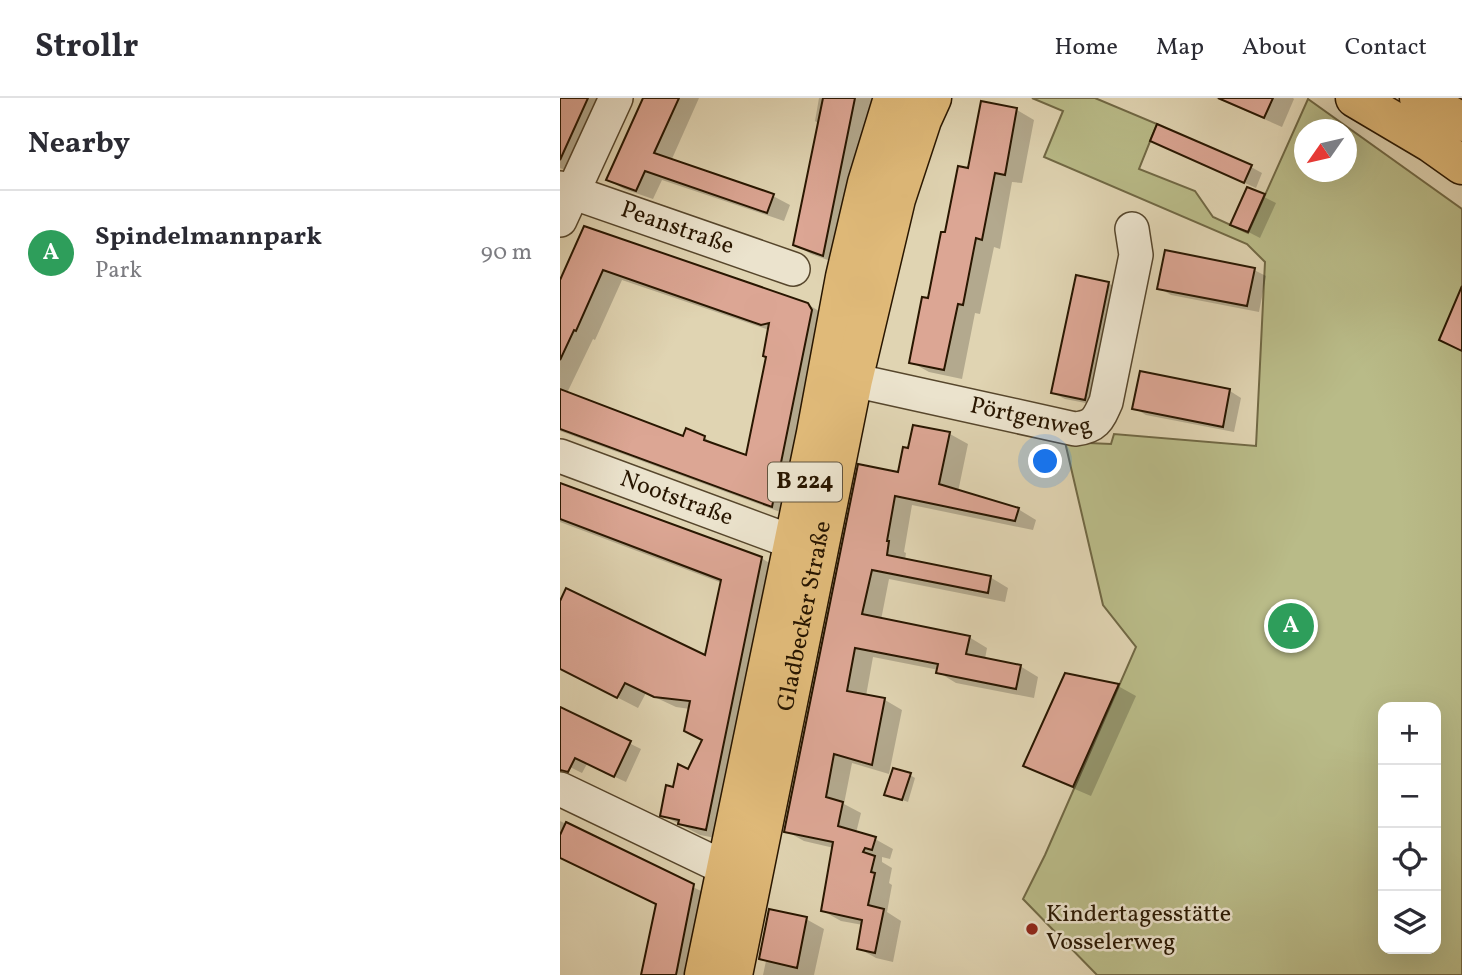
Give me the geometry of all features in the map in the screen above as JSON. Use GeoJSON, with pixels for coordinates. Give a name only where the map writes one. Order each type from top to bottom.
{"type":"FeatureCollection","features":[{"type":"Feature","properties":{"kind":"main road","name":"Gladbecker Straße"},"geometry":{"type":"LineString","coordinates":[[704,975],[816,433],[845,277],[867,183],[892,98]]}},
{"type":"Feature","properties":{"kind":"main road","name":"Gladbecker Straße"},"geometry":{"type":"LineString","coordinates":[[733,975],[853,380],[896,199],[932,98]]}},
{"type":"Feature","properties":{"kind":"main road"},"geometry":{"type":"LineString","coordinates":[[1378,104],[1446,123]]}},
{"type":"Feature","properties":{"kind":"street"},"geometry":{"type":"LineString","coordinates":[[564,200],[616,98]]}},
{"type":"Feature","properties":{"kind":"street","name":"Peanstraße"},"geometry":{"type":"LineString","coordinates":[[564,200],[793,269]]}},
{"type":"Feature","properties":{"kind":"street","name":"Pörtgenweg"},"geometry":{"type":"LineString","coordinates":[[853,380],[1075,429],[1087,428],[1100,417],[1105,402],[1136,255],[1132,229]]}},
{"type":"Feature","properties":{"kind":"street","name":"Nootstraße"},"geometry":{"type":"LineString","coordinates":[[560,456],[792,542]]}},
{"type":"Feature","properties":{"kind":"street"},"geometry":{"type":"LineString","coordinates":[[560,789],[725,868]]}},
{"type":"Feature","properties":{"kind":"green space"},"geometry":{"type":"Polygon","coordinates":[[[1032,98],[1095,98],[1157,124],[1139,169],[1195,191],[1213,217],[1248,233],[1294,130],[1294,182],[1357,182],[1357,134],[1462,209],[1462,975],[1097,975],[1023,899],[1136,647],[1103,605],[1065,442],[1111,444],[1114,434],[1256,446],[1265,262],[1247,244],[1044,157],[1063,111],[1032,98]]]}},
{"type":"Feature","properties":{"kind":"green space"},"geometry":{"type":"Polygon","coordinates":[[[1308,99],[1336,119],[1299,119],[1308,99]]]}},
{"type":"Feature","properties":{"kind":"building"},"geometry":{"type":"Polygon","coordinates":[[[560,98],[588,98],[560,160],[560,98]]]}},
{"type":"Feature","properties":{"kind":"building"},"geometry":{"type":"Polygon","coordinates":[[[643,98],[679,98],[654,153],[774,194],[767,213],[645,171],[636,191],[606,180],[643,98]]]}},
{"type":"Feature","properties":{"kind":"building"},"geometry":{"type":"Polygon","coordinates":[[[823,98],[855,98],[823,256],[793,245],[823,98]]]}},
{"type":"Feature","properties":{"kind":"building"},"geometry":{"type":"Polygon","coordinates":[[[1218,98],[1273,98],[1264,118],[1218,98]]]}},
{"type":"Feature","properties":{"kind":"building"},"geometry":{"type":"Polygon","coordinates":[[[981,101],[1017,108],[1005,175],[995,173],[982,240],[976,238],[963,305],[958,304],[944,370],[909,363],[922,297],[928,298],[941,232],[945,232],[958,166],[968,168],[981,101]]]}},
{"type":"Feature","properties":{"kind":"building"},"geometry":{"type":"Polygon","coordinates":[[[1157,124],[1252,165],[1244,183],[1150,141],[1157,124]]]}},
{"type":"Feature","properties":{"kind":"building"},"geometry":{"type":"Polygon","coordinates":[[[1247,187],[1265,194],[1248,232],[1230,225],[1247,187]]]}},
{"type":"Feature","properties":{"kind":"building"},"geometry":{"type":"Polygon","coordinates":[[[584,226],[808,303],[812,310],[772,507],[560,429],[560,389],[683,436],[686,428],[705,436],[704,440],[746,455],[766,357],[763,356],[769,323],[761,325],[603,270],[560,360],[560,280],[584,226]]]}},
{"type":"Feature","properties":{"kind":"building"},"geometry":{"type":"Polygon","coordinates":[[[1165,250],[1255,268],[1247,306],[1157,289],[1165,250]]]}},
{"type":"Feature","properties":{"kind":"building"},"geometry":{"type":"Polygon","coordinates":[[[1076,275],[1109,282],[1085,400],[1051,393],[1076,275]]]}},
{"type":"Feature","properties":{"kind":"building"},"geometry":{"type":"Polygon","coordinates":[[[1462,286],[1462,351],[1439,340],[1462,286]]]}},
{"type":"Feature","properties":{"kind":"building"},"geometry":{"type":"Polygon","coordinates":[[[1140,371],[1230,389],[1223,427],[1132,409],[1140,371]]]}},
{"type":"Feature","properties":{"kind":"building"},"geometry":{"type":"Polygon","coordinates":[[[913,425],[950,432],[939,484],[1019,508],[1015,521],[895,496],[887,555],[991,576],[988,593],[872,570],[862,614],[970,636],[966,654],[1021,665],[1016,689],[936,673],[938,664],[855,648],[847,691],[885,698],[872,765],[834,754],[826,797],[843,802],[838,826],[876,837],[872,850],[865,848],[863,852],[875,856],[871,872],[875,873],[868,905],[884,909],[875,953],[857,949],[862,920],[821,911],[833,842],[784,832],[858,464],[898,472],[903,447],[908,448],[913,425]]]}},
{"type":"Feature","properties":{"kind":"building"},"geometry":{"type":"Polygon","coordinates":[[[560,483],[762,557],[706,830],[678,824],[679,820],[660,816],[666,785],[673,787],[678,764],[688,769],[702,740],[684,731],[690,701],[654,697],[625,683],[617,698],[560,669],[560,601],[566,588],[705,655],[721,580],[560,519],[560,483]]]}},
{"type":"Feature","properties":{"kind":"building"},"geometry":{"type":"Polygon","coordinates":[[[1065,673],[1119,684],[1073,787],[1023,766],[1065,673]]]}},
{"type":"Feature","properties":{"kind":"building"},"geometry":{"type":"Polygon","coordinates":[[[560,707],[631,741],[614,777],[575,758],[568,772],[560,770],[560,707]]]}},
{"type":"Feature","properties":{"kind":"building"},"geometry":{"type":"Polygon","coordinates":[[[893,768],[911,773],[902,800],[884,795],[893,768]]]}},
{"type":"Feature","properties":{"kind":"building"},"geometry":{"type":"Polygon","coordinates":[[[566,822],[694,884],[676,975],[641,975],[656,904],[560,858],[560,835],[566,822]]]}},
{"type":"Feature","properties":{"kind":"building"},"geometry":{"type":"Polygon","coordinates":[[[769,909],[807,917],[797,968],[759,959],[769,909]]]}},
{"type":"Feature","properties":{"kind":"place","name":"Spindelmannpark"},"geometry":{"type":"Point","coordinates":[1291,626]}},
{"type":"Feature","properties":{"kind":"place","name":"Kindertagesstätte Vosselerweg"},"geometry":{"type":"Point","coordinates":[1032,929]}}]}
